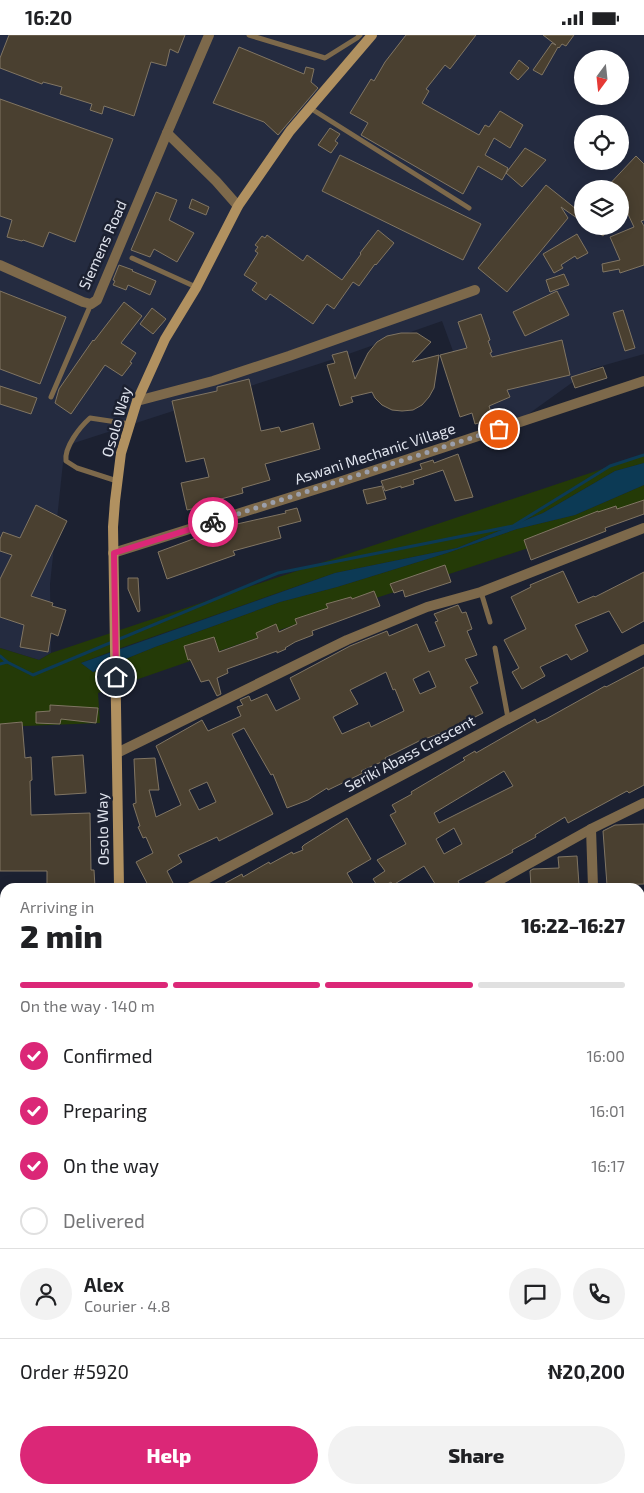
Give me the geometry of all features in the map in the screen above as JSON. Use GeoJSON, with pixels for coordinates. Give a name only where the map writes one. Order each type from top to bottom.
{"type":"FeatureCollection","features":[{"type":"Feature","properties":{"kind":"main road","name":"Osolo Way"},"geometry":{"type":"LineString","coordinates":[[119,883],[113,527],[121,453],[137,401],[165,339],[196,288],[238,206],[290,131],[372,35]]}},
{"type":"Feature","properties":{"kind":"street","name":"Siemens Road"},"geometry":{"type":"LineString","coordinates":[[0,265],[83,302],[91,304],[97,300],[209,35]]}},
{"type":"Feature","properties":{"kind":"street"},"geometry":{"type":"LineString","coordinates":[[167,133],[216,181],[238,206]]}},
{"type":"Feature","properties":{"kind":"street"},"geometry":{"type":"LineString","coordinates":[[137,401],[213,381],[475,290]]}},
{"type":"Feature","properties":{"kind":"street","name":"Aswani Mechanic Village"},"geometry":{"type":"LineString","coordinates":[[114,553],[336,483],[644,381]]}},
{"type":"Feature","properties":{"kind":"street"},"geometry":{"type":"LineString","coordinates":[[117,753],[347,641],[427,607],[481,592],[644,528]]}},
{"type":"Feature","properties":{"kind":"street","name":"Seriki Abass Crescent"},"geometry":{"type":"LineString","coordinates":[[199,883],[644,649]]}},
{"type":"Feature","properties":{"kind":"street"},"geometry":{"type":"LineString","coordinates":[[494,883],[591,829],[644,803]]}},
{"type":"Feature","properties":{"kind":"street"},"geometry":{"type":"LineString","coordinates":[[591,829],[593,883]]}},
{"type":"Feature","properties":{"kind":"lane"},"geometry":{"type":"LineString","coordinates":[[249,35],[324,58],[357,39],[360,35]]}},
{"type":"Feature","properties":{"kind":"lane"},"geometry":{"type":"LineString","coordinates":[[310,108],[469,208]]}},
{"type":"Feature","properties":{"kind":"lane"},"geometry":{"type":"LineString","coordinates":[[132,258],[196,288]]}},
{"type":"Feature","properties":{"kind":"lane"},"geometry":{"type":"LineString","coordinates":[[51,397],[91,304]]}},
{"type":"Feature","properties":{"kind":"lane"},"geometry":{"type":"LineString","coordinates":[[117,481],[77,468],[66,461],[65,455],[81,426],[90,419],[130,424]]}},
{"type":"Feature","properties":{"kind":"lane"},"geometry":{"type":"LineString","coordinates":[[481,592],[490,622]]}},
{"type":"Feature","properties":{"kind":"lane"},"geometry":{"type":"LineString","coordinates":[[495,648],[508,719]]}},
{"type":"Feature","properties":{"kind":"shaded area"},"geometry":{"type":"Polygon","coordinates":[[[0,35],[644,35],[644,354],[591,369],[487,444],[442,321],[337,358],[74,443],[63,463],[50,584],[51,653],[39,660],[0,648],[0,35]]]}},
{"type":"Feature","properties":{"kind":"shaded area"},"geometry":{"type":"Polygon","coordinates":[[[644,463],[644,485],[575,515],[517,529],[337,587],[280,602],[155,647],[93,672],[81,663],[335,573],[457,548],[543,513],[615,471],[644,463]]]}},
{"type":"Feature","properties":{"kind":"green space"},"geometry":{"type":"Polygon","coordinates":[[[644,455],[644,463],[615,471],[543,513],[457,548],[335,573],[81,663],[93,672],[155,647],[280,602],[337,587],[517,529],[575,515],[644,485],[644,510],[297,624],[98,693],[100,723],[0,727],[0,648],[39,660],[51,653],[644,455]]]}},
{"type":"Feature","properties":{"kind":"building"},"geometry":{"type":"Polygon","coordinates":[[[9,35],[185,35],[178,53],[170,49],[166,66],[151,62],[134,116],[104,106],[102,114],[90,110],[92,104],[60,94],[62,87],[43,82],[42,84],[0,68],[0,58],[9,35]]]}},
{"type":"Feature","properties":{"kind":"building"},"geometry":{"type":"Polygon","coordinates":[[[406,35],[476,35],[450,69],[445,65],[426,89],[429,91],[422,103],[479,135],[485,125],[489,127],[500,111],[523,125],[510,148],[494,138],[485,155],[508,168],[502,180],[478,166],[463,194],[361,135],[368,123],[350,113],[371,79],[374,81],[385,62],[406,35]]]}},
{"type":"Feature","properties":{"kind":"building"},"geometry":{"type":"Polygon","coordinates":[[[543,35],[574,35],[566,46],[562,44],[558,47],[542,75],[533,70],[552,43],[556,45],[543,35]]]}},
{"type":"Feature","properties":{"kind":"building"},"geometry":{"type":"Polygon","coordinates":[[[239,47],[304,74],[306,67],[314,69],[311,82],[318,88],[278,135],[264,122],[213,103],[239,47]]]}},
{"type":"Feature","properties":{"kind":"building"},"geometry":{"type":"Polygon","coordinates":[[[519,60],[529,68],[518,80],[510,73],[519,60]]]}},
{"type":"Feature","properties":{"kind":"building"},"geometry":{"type":"Polygon","coordinates":[[[0,99],[113,139],[75,242],[49,232],[43,247],[7,237],[12,220],[0,216],[0,99]]]}},
{"type":"Feature","properties":{"kind":"building"},"geometry":{"type":"Polygon","coordinates":[[[330,128],[340,134],[335,141],[338,143],[331,153],[318,145],[330,128]]]}},
{"type":"Feature","properties":{"kind":"building"},"geometry":{"type":"Polygon","coordinates":[[[525,148],[546,160],[522,187],[506,173],[525,148]]]}},
{"type":"Feature","properties":{"kind":"building"},"geometry":{"type":"Polygon","coordinates":[[[340,155],[481,224],[463,260],[322,191],[340,155]]]}},
{"type":"Feature","properties":{"kind":"building"},"geometry":{"type":"Polygon","coordinates":[[[636,156],[644,164],[644,220],[641,221],[644,226],[644,265],[620,273],[619,269],[603,272],[602,264],[620,260],[610,237],[629,235],[629,229],[634,227],[629,216],[629,180],[613,180],[623,170],[629,170],[629,163],[636,156]]]}},
{"type":"Feature","properties":{"kind":"building"},"geometry":{"type":"Polygon","coordinates":[[[546,185],[574,207],[574,216],[561,207],[568,218],[507,292],[478,268],[546,185]]]}},
{"type":"Feature","properties":{"kind":"building"},"geometry":{"type":"Polygon","coordinates":[[[156,192],[177,200],[169,220],[194,233],[177,262],[154,249],[150,257],[131,250],[156,192]]]}},
{"type":"Feature","properties":{"kind":"building"},"geometry":{"type":"Polygon","coordinates":[[[192,199],[209,207],[206,215],[189,208],[192,199]]]}},
{"type":"Feature","properties":{"kind":"building"},"geometry":{"type":"Polygon","coordinates":[[[378,230],[394,243],[359,286],[353,282],[334,309],[327,304],[313,324],[270,294],[266,300],[252,290],[257,283],[244,275],[258,253],[255,251],[258,247],[255,245],[262,236],[265,238],[267,235],[303,261],[307,255],[342,280],[378,230]]]}},
{"type":"Feature","properties":{"kind":"building"},"geometry":{"type":"Polygon","coordinates":[[[575,235],[578,235],[588,253],[577,259],[575,256],[561,265],[563,268],[554,273],[543,254],[575,235]]]}},
{"type":"Feature","properties":{"kind":"building"},"geometry":{"type":"Polygon","coordinates":[[[119,265],[156,281],[150,295],[128,285],[126,290],[113,285],[119,265]]]}},
{"type":"Feature","properties":{"kind":"building"},"geometry":{"type":"Polygon","coordinates":[[[564,274],[569,285],[550,292],[546,280],[564,274]]]}},
{"type":"Feature","properties":{"kind":"building"},"geometry":{"type":"Polygon","coordinates":[[[0,291],[66,317],[40,384],[0,369],[0,291]]]}},
{"type":"Feature","properties":{"kind":"building"},"geometry":{"type":"Polygon","coordinates":[[[557,291],[569,315],[525,336],[513,312],[557,291]]]}},
{"type":"Feature","properties":{"kind":"building"},"geometry":{"type":"Polygon","coordinates":[[[124,302],[142,316],[121,343],[136,353],[130,362],[132,363],[122,376],[105,365],[71,414],[55,403],[59,389],[93,340],[124,302]]]}},
{"type":"Feature","properties":{"kind":"building"},"geometry":{"type":"Polygon","coordinates":[[[152,308],[166,319],[153,334],[140,324],[152,308]]]}},
{"type":"Feature","properties":{"kind":"building"},"geometry":{"type":"Polygon","coordinates":[[[623,310],[635,348],[625,351],[613,313],[623,310]]]}},
{"type":"Feature","properties":{"kind":"building"},"geometry":{"type":"Polygon","coordinates":[[[481,314],[490,340],[488,341],[492,357],[562,340],[570,375],[507,390],[510,397],[489,406],[493,419],[475,424],[472,413],[460,417],[440,355],[467,348],[458,322],[481,314]]]}},
{"type":"Feature","properties":{"kind":"building"},"geometry":{"type":"Polygon","coordinates":[[[401,333],[417,333],[431,342],[412,362],[439,355],[434,388],[429,397],[422,405],[413,410],[392,410],[382,405],[372,392],[351,397],[353,402],[340,406],[327,365],[335,363],[332,355],[347,351],[355,379],[368,353],[377,342],[387,336],[401,333]]]}},
{"type":"Feature","properties":{"kind":"building"},"geometry":{"type":"Polygon","coordinates":[[[603,367],[607,378],[575,388],[571,377],[603,367]]]}},
{"type":"Feature","properties":{"kind":"building"},"geometry":{"type":"Polygon","coordinates":[[[249,379],[261,431],[279,427],[281,432],[313,423],[320,449],[265,464],[270,480],[242,488],[243,493],[210,502],[210,505],[187,510],[181,483],[209,477],[204,458],[186,462],[172,401],[217,391],[217,387],[249,379]]]}},
{"type":"Feature","properties":{"kind":"building"},"geometry":{"type":"Polygon","coordinates":[[[0,386],[37,398],[31,414],[0,404],[0,386]]]}},
{"type":"Feature","properties":{"kind":"building"},"geometry":{"type":"Polygon","coordinates":[[[458,454],[473,497],[455,501],[443,470],[413,480],[414,484],[385,491],[381,481],[422,469],[420,464],[433,460],[434,463],[458,454]]]}},
{"type":"Feature","properties":{"kind":"building"},"geometry":{"type":"Polygon","coordinates":[[[382,486],[386,499],[367,504],[363,490],[382,486]]]}},
{"type":"Feature","properties":{"kind":"building"},"geometry":{"type":"Polygon","coordinates":[[[644,500],[644,514],[605,528],[606,531],[531,560],[524,540],[598,511],[616,506],[617,509],[644,500]]]}},
{"type":"Feature","properties":{"kind":"building"},"geometry":{"type":"Polygon","coordinates":[[[36,505],[67,521],[31,596],[53,603],[52,606],[66,610],[58,636],[51,633],[48,652],[20,647],[24,625],[0,617],[0,579],[12,555],[0,551],[0,539],[3,532],[20,538],[36,505]]]}},
{"type":"Feature","properties":{"kind":"building"},"geometry":{"type":"Polygon","coordinates":[[[297,508],[301,521],[278,527],[281,538],[233,551],[235,555],[167,579],[158,552],[228,526],[286,513],[285,511],[297,508]]]}},
{"type":"Feature","properties":{"kind":"building"},"geometry":{"type":"Polygon","coordinates":[[[445,565],[451,582],[405,597],[403,590],[394,593],[390,584],[445,565]]]}},
{"type":"Feature","properties":{"kind":"building"},"geometry":{"type":"Polygon","coordinates":[[[563,571],[578,603],[595,597],[644,572],[644,621],[622,633],[609,611],[575,625],[588,651],[571,660],[567,654],[540,667],[545,676],[522,689],[512,672],[519,668],[504,640],[526,629],[511,597],[531,587],[530,585],[563,571]]]}},
{"type":"Feature","properties":{"kind":"building"},"geometry":{"type":"Polygon","coordinates":[[[128,578],[138,578],[140,611],[138,612],[128,589],[128,578]]]}},
{"type":"Feature","properties":{"kind":"building"},"geometry":{"type":"Polygon","coordinates":[[[374,591],[380,606],[312,631],[313,635],[295,642],[277,653],[277,651],[227,669],[228,673],[217,678],[221,694],[217,696],[209,680],[201,682],[190,659],[188,660],[184,646],[214,637],[219,652],[258,638],[256,633],[276,624],[279,632],[297,624],[295,619],[328,608],[326,604],[351,597],[352,599],[374,591]]]}},
{"type":"Feature","properties":{"kind":"building"},"geometry":{"type":"Polygon","coordinates":[[[458,605],[462,613],[466,612],[472,629],[467,631],[477,655],[465,659],[478,683],[470,687],[483,713],[447,731],[419,741],[385,758],[386,760],[361,771],[363,773],[328,790],[327,788],[308,800],[287,808],[273,774],[271,775],[244,728],[232,734],[273,814],[219,841],[217,837],[178,855],[182,862],[167,871],[173,883],[147,883],[136,862],[153,853],[146,837],[143,838],[138,827],[140,826],[133,804],[136,803],[134,759],[155,758],[159,790],[149,790],[156,817],[181,805],[156,746],[202,720],[208,731],[241,716],[237,707],[243,705],[240,700],[249,696],[251,701],[267,694],[276,711],[300,699],[290,678],[350,646],[387,631],[389,636],[417,624],[429,652],[445,646],[435,622],[438,621],[434,614],[458,605]],[[429,671],[413,679],[420,694],[436,687],[429,671]],[[386,672],[350,690],[358,704],[333,717],[342,734],[369,722],[371,727],[404,711],[386,672]],[[207,782],[189,790],[199,810],[216,802],[207,782]]]}},
{"type":"Feature","properties":{"kind":"building"},"geometry":{"type":"Polygon","coordinates":[[[644,667],[644,785],[629,793],[627,791],[568,823],[565,817],[535,835],[536,837],[512,850],[513,852],[458,881],[459,883],[435,883],[424,866],[396,883],[376,883],[373,879],[385,871],[377,860],[406,844],[390,815],[396,812],[392,805],[465,760],[463,758],[475,751],[476,753],[535,719],[537,723],[546,719],[644,667]],[[504,771],[434,813],[439,823],[513,786],[504,771]],[[454,828],[436,839],[444,854],[462,844],[454,828]]]}},
{"type":"Feature","properties":{"kind":"building"},"geometry":{"type":"Polygon","coordinates":[[[50,705],[98,708],[96,723],[61,719],[60,724],[36,723],[36,712],[50,711],[50,705]]]}},
{"type":"Feature","properties":{"kind":"building"},"geometry":{"type":"Polygon","coordinates":[[[22,722],[25,758],[31,757],[31,815],[90,813],[91,870],[94,870],[95,883],[47,883],[47,871],[0,871],[0,724],[22,722]]]}},
{"type":"Feature","properties":{"kind":"building"},"geometry":{"type":"Polygon","coordinates":[[[83,755],[86,793],[55,795],[52,757],[83,755]]]}},
{"type":"Feature","properties":{"kind":"building"},"geometry":{"type":"Polygon","coordinates":[[[347,818],[371,859],[347,873],[353,883],[225,883],[242,874],[243,877],[269,862],[270,864],[292,852],[293,854],[303,850],[302,847],[347,818]]]}},
{"type":"Feature","properties":{"kind":"building"},"geometry":{"type":"Polygon","coordinates":[[[644,824],[644,883],[607,883],[603,831],[615,825],[644,824]]]}},
{"type":"Feature","properties":{"kind":"building"},"geometry":{"type":"Polygon","coordinates":[[[577,856],[579,883],[531,883],[530,871],[533,869],[559,868],[558,857],[577,856]]]}},
{"type":"Feature","properties":{"kind":"waterway"},"geometry":{"type":"LineString","coordinates":[[0,656],[7,662],[33,675],[278,573],[513,526],[610,466],[644,455]]}},
{"type":"Feature","properties":{"kind":"waterway"},"geometry":{"type":"LineString","coordinates":[[0,664],[7,662]]}},
{"type":"Feature","properties":{"kind":"way so far"},"geometry":{"type":"LineString","coordinates":[[213,522],[499,429]]}},
{"type":"Feature","properties":{"kind":"route"},"geometry":{"type":"LineString","coordinates":[[116,677],[114,553],[213,522]]}}]}
